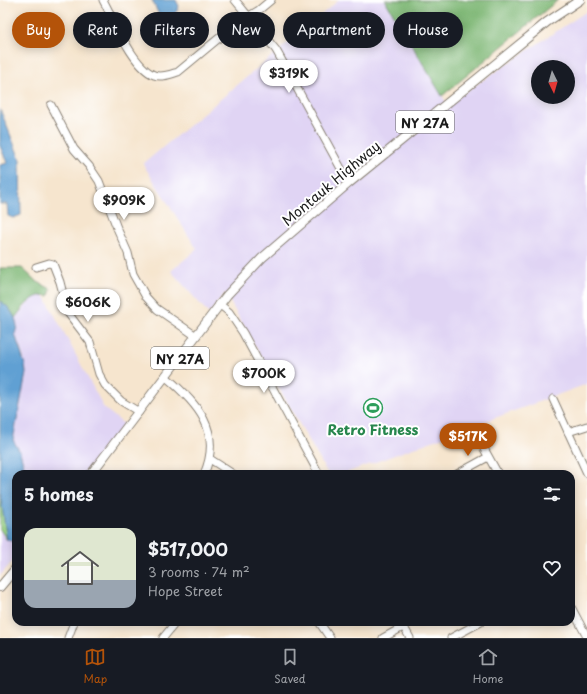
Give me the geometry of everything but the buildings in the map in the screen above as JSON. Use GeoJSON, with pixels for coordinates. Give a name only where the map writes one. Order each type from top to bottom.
{"type":"FeatureCollection","features":[{"type":"Feature","properties":{"kind":"main road","name":"Montauk Highway"},"geometry":{"type":"LineString","coordinates":[[220,304],[236,284],[262,258],[349,183],[547,22],[580,0]]}},
{"type":"Feature","properties":{"kind":"main road","name":"NY 27A"},"geometry":{"type":"LineString","coordinates":[[94,470],[220,304]]}},
{"type":"Feature","properties":{"kind":"main road"},"geometry":{"type":"LineString","coordinates":[[0,587],[12,575]]}},
{"type":"Feature","properties":{"kind":"street"},"geometry":{"type":"LineString","coordinates":[[103,0],[144,70],[156,76],[167,76],[178,72],[217,40]]}},
{"type":"Feature","properties":{"kind":"street"},"geometry":{"type":"LineString","coordinates":[[235,0],[245,12]]}},
{"type":"Feature","properties":{"kind":"street"},"geometry":{"type":"LineString","coordinates":[[254,12],[271,0]]}},
{"type":"Feature","properties":{"kind":"street"},"geometry":{"type":"LineString","coordinates":[[274,48],[349,183]]}},
{"type":"Feature","properties":{"kind":"street"},"geometry":{"type":"LineString","coordinates":[[51,105],[74,149],[89,166],[99,181],[141,289],[157,309],[196,336]]}},
{"type":"Feature","properties":{"kind":"street"},"geometry":{"type":"LineString","coordinates":[[36,267],[49,263],[53,264],[60,282],[68,313],[90,342],[97,368],[105,385],[117,398],[139,412]]}},
{"type":"Feature","properties":{"kind":"street"},"geometry":{"type":"LineString","coordinates":[[220,304],[229,312],[243,333],[317,470]]}},
{"type":"Feature","properties":{"kind":"street"},"geometry":{"type":"LineString","coordinates":[[166,377],[189,396],[204,418],[210,444],[210,459],[206,470]]}},
{"type":"Feature","properties":{"kind":"street"},"geometry":{"type":"LineString","coordinates":[[553,400],[587,473]]}},
{"type":"Feature","properties":{"kind":"street"},"geometry":{"type":"LineString","coordinates":[[568,432],[587,426]]}},
{"type":"Feature","properties":{"kind":"street"},"geometry":{"type":"LineString","coordinates":[[477,436],[496,470]]}},
{"type":"Feature","properties":{"kind":"street"},"geometry":{"type":"LineString","coordinates":[[464,470],[488,456]]}},
{"type":"Feature","properties":{"kind":"street"},"geometry":{"type":"LineString","coordinates":[[210,459],[227,470]]}},
{"type":"Feature","properties":{"kind":"street"},"geometry":{"type":"LineString","coordinates":[[575,614],[587,637]]}},
{"type":"Feature","properties":{"kind":"street"},"geometry":{"type":"LineString","coordinates":[[68,638],[72,626]]}},
{"type":"Feature","properties":{"kind":"street"},"geometry":{"type":"LineString","coordinates":[[163,638],[173,626]]}},
{"type":"Feature","properties":{"kind":"street"},"geometry":{"type":"LineString","coordinates":[[322,626],[330,638]]}},
{"type":"Feature","properties":{"kind":"street"},"geometry":{"type":"LineString","coordinates":[[383,638],[399,626]]}},
{"type":"Feature","properties":{"kind":"street"},"geometry":{"type":"LineString","coordinates":[[403,626],[410,638]]}},
{"type":"Feature","properties":{"kind":"street"},"geometry":{"type":"LineString","coordinates":[[451,638],[474,626]]}},
{"type":"Feature","properties":{"kind":"shaded area"},"geometry":{"type":"Polygon","coordinates":[[[339,0],[385,0],[393,13],[393,48],[414,48],[447,104],[587,11],[587,384],[354,470],[326,470],[225,293],[209,314],[171,271],[197,249],[143,164],[283,47],[385,48],[385,12],[325,12],[339,0]]]}},
{"type":"Feature","properties":{"kind":"shaded area"},"geometry":{"type":"Polygon","coordinates":[[[44,295],[104,408],[125,425],[87,470],[25,470],[20,452],[13,440],[26,373],[23,356],[15,334],[17,326],[15,318],[33,298],[44,295]]]}},
{"type":"Feature","properties":{"kind":"shaded area"},"geometry":{"type":"Polygon","coordinates":[[[0,529],[9,541],[12,541],[12,562],[0,576],[0,529]]]}},
{"type":"Feature","properties":{"kind":"green space"},"geometry":{"type":"Polygon","coordinates":[[[385,0],[558,0],[442,96],[414,48],[463,48],[463,12],[393,12],[393,13],[385,0]]]}},
{"type":"Feature","properties":{"kind":"green space"},"geometry":{"type":"Polygon","coordinates":[[[0,268],[22,268],[36,281],[51,289],[49,296],[43,295],[33,299],[15,318],[9,308],[0,301],[0,268]]]}},
{"type":"Feature","properties":{"kind":"green space"},"geometry":{"type":"Polygon","coordinates":[[[0,493],[7,540],[0,529],[0,493]]]}},
{"type":"Feature","properties":{"kind":"water"},"geometry":{"type":"Polygon","coordinates":[[[152,0],[176,0],[179,6],[176,12],[158,12],[152,0]]]}},
{"type":"Feature","properties":{"kind":"water"},"geometry":{"type":"Polygon","coordinates":[[[0,109],[20,159],[21,215],[13,218],[8,216],[7,204],[0,204],[0,165],[7,163],[0,146],[0,109]]]}},
{"type":"Feature","properties":{"kind":"water"},"geometry":{"type":"Polygon","coordinates":[[[0,301],[9,308],[15,318],[17,326],[15,334],[25,365],[26,373],[13,440],[20,452],[25,470],[12,470],[12,541],[7,540],[0,493],[0,301]]]}},
{"type":"Feature","properties":{"kind":"place","name":"Retro Fitness"},"geometry":{"type":"Point","coordinates":[373,408]}}]}
